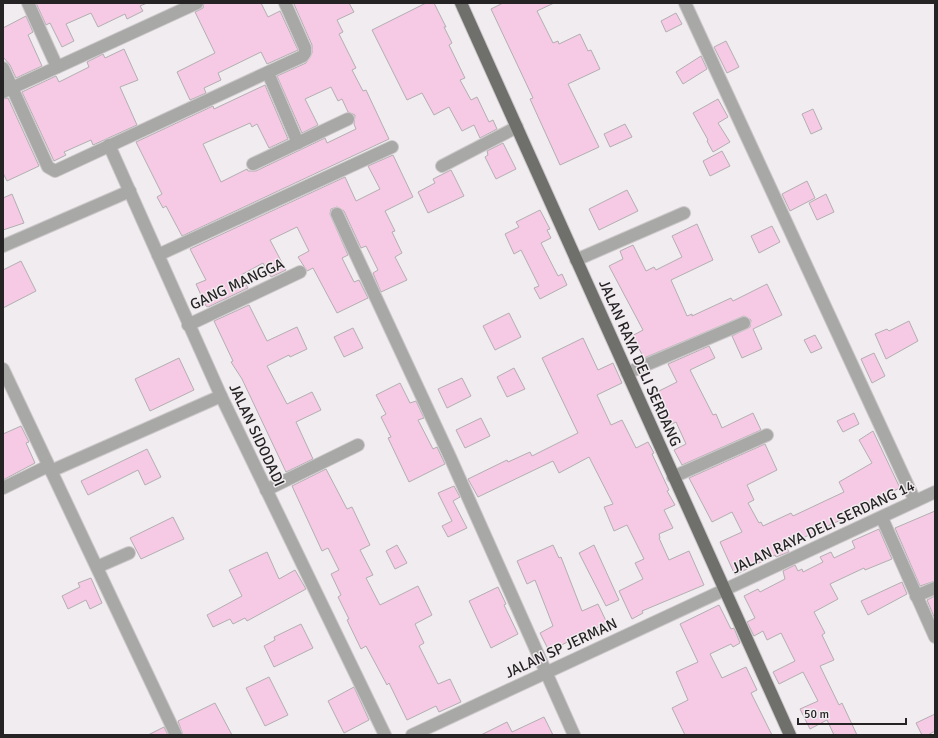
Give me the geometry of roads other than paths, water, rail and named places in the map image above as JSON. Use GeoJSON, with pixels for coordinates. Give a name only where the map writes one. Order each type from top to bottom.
{"type":"FeatureCollection","features":[{"type":"Feature","properties":{"kind":"main road","name":"JALAN RAYA DELI SERDANG"},"geometry":{"type":"LineString","coordinates":[[461,3],[790,735]]}},
{"type":"Feature","properties":{"kind":"street"},"geometry":{"type":"LineString","coordinates":[[28,3],[57,67]]}},
{"type":"Feature","properties":{"kind":"street"},"geometry":{"type":"LineString","coordinates":[[3,68],[8,90],[48,167],[51,170],[60,170],[109,145],[303,56],[305,53],[305,48],[285,3]]}},
{"type":"Feature","properties":{"kind":"street"},"geometry":{"type":"LineString","coordinates":[[685,3],[915,501]]}},
{"type":"Feature","properties":{"kind":"street"},"geometry":{"type":"LineString","coordinates":[[8,90],[192,4]]}},
{"type":"Feature","properties":{"kind":"street"},"geometry":{"type":"LineString","coordinates":[[268,73],[298,143]]}},
{"type":"Feature","properties":{"kind":"street"},"geometry":{"type":"LineString","coordinates":[[253,164],[348,119]]}},
{"type":"Feature","properties":{"kind":"street"},"geometry":{"type":"LineString","coordinates":[[442,166],[517,127]]}},
{"type":"Feature","properties":{"kind":"street","name":"JALAN SIDODADI"},"geometry":{"type":"LineString","coordinates":[[109,145],[188,325],[221,396],[384,735]]}},
{"type":"Feature","properties":{"kind":"street"},"geometry":{"type":"LineString","coordinates":[[158,255],[392,147]]}},
{"type":"Feature","properties":{"kind":"street"},"geometry":{"type":"LineString","coordinates":[[3,246],[130,191]]}},
{"type":"Feature","properties":{"kind":"street"},"geometry":{"type":"LineString","coordinates":[[576,260],[684,213]]}},
{"type":"Feature","properties":{"kind":"street"},"geometry":{"type":"LineString","coordinates":[[337,214],[450,457],[574,735]]}},
{"type":"Feature","properties":{"kind":"street","name":"GANG MANGGA"},"geometry":{"type":"LineString","coordinates":[[188,325],[300,272]]}},
{"type":"Feature","properties":{"kind":"street"},"geometry":{"type":"LineString","coordinates":[[627,373],[744,323]]}},
{"type":"Feature","properties":{"kind":"street"},"geometry":{"type":"LineString","coordinates":[[3,369],[176,735]]}},
{"type":"Feature","properties":{"kind":"street"},"geometry":{"type":"LineString","coordinates":[[3,488],[221,396]]}},
{"type":"Feature","properties":{"kind":"street"},"geometry":{"type":"LineString","coordinates":[[673,477],[767,435]]}},
{"type":"Feature","properties":{"kind":"street"},"geometry":{"type":"LineString","coordinates":[[266,490],[358,445]]}},
{"type":"Feature","properties":{"kind":"street","name":"JALAN RAYA DELI SERDANG 14"},"geometry":{"type":"LineString","coordinates":[[724,590],[882,518],[935,492]]}},
{"type":"Feature","properties":{"kind":"street"},"geometry":{"type":"LineString","coordinates":[[882,518],[935,637]]}},
{"type":"Feature","properties":{"kind":"street"},"geometry":{"type":"LineString","coordinates":[[97,567],[129,553]]}},
{"type":"Feature","properties":{"kind":"street"},"geometry":{"type":"LineString","coordinates":[[916,596],[935,588]]}},
{"type":"Feature","properties":{"kind":"street","name":"JALAN SP JERMAN"},"geometry":{"type":"LineString","coordinates":[[412,735],[724,590]]}}]}
